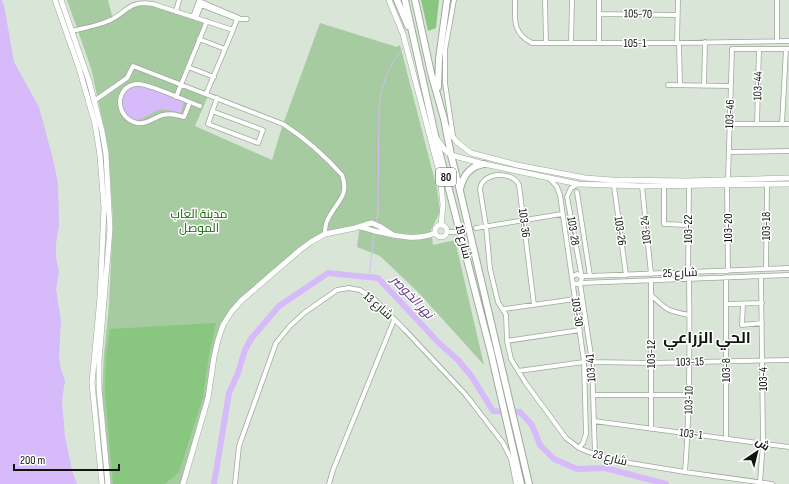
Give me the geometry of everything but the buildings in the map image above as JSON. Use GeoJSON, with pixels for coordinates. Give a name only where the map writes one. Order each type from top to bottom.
{"type":"FeatureCollection","features":[{"type":"Feature","properties":{"kind":"highway"},"geometry":{"type":"LineString","coordinates":[[397,0],[417,52]]}},
{"type":"Feature","properties":{"kind":"highway","name":"شارع 19"},"geometry":{"type":"LineString","coordinates":[[405,0],[417,52],[423,96],[435,135],[491,353],[522,484]]}},
{"type":"Feature","properties":{"kind":"highway","name":"شارع 19"},"geometry":{"type":"LineString","coordinates":[[415,0],[431,73],[444,119],[450,155],[460,191],[529,484]]}},
{"type":"Feature","properties":{"kind":"highway"},"geometry":{"type":"LineString","coordinates":[[440,105],[438,71],[447,0]]}},
{"type":"Feature","properties":{"kind":"highway"},"geometry":{"type":"LineString","coordinates":[[460,191],[468,172],[475,166],[484,164]]}},
{"type":"Feature","properties":{"kind":"highway"},"geometry":{"type":"LineString","coordinates":[[516,484],[518,468]]}},
{"type":"Feature","properties":{"kind":"main road"},"geometry":{"type":"LineString","coordinates":[[55,0],[79,68],[95,124],[100,155],[104,208],[105,252],[99,388],[105,483]]}},
{"type":"Feature","properties":{"kind":"main road"},"geometry":{"type":"LineString","coordinates":[[61,0],[94,101],[102,131],[106,154],[110,229],[105,252]]}},
{"type":"Feature","properties":{"kind":"main road"},"geometry":{"type":"LineString","coordinates":[[389,0],[403,34],[423,96],[440,175],[443,205],[441,225]]}},
{"type":"Feature","properties":{"kind":"main road"},"geometry":{"type":"LineString","coordinates":[[444,119],[449,132],[471,153],[585,178],[612,180],[789,178]]}},
{"type":"Feature","properties":{"kind":"main road"},"geometry":{"type":"LineString","coordinates":[[435,135],[450,155],[484,164],[578,184],[614,186],[789,184]]}},
{"type":"Feature","properties":{"kind":"main road"},"geometry":{"type":"LineString","coordinates":[[468,160],[471,153]]}},
{"type":"Feature","properties":{"kind":"main road"},"geometry":{"type":"LineString","coordinates":[[183,484],[208,398],[215,352],[223,325],[232,312],[246,296],[300,250],[325,234],[372,223],[380,230]]}},
{"type":"Feature","properties":{"kind":"main road"},"geometry":{"type":"LineString","coordinates":[[435,233],[437,236],[441,237],[447,232],[445,227],[441,225]]}},
{"type":"Feature","properties":{"kind":"main road"},"geometry":{"type":"LineString","coordinates":[[435,233],[436,227],[441,225]]}},
{"type":"Feature","properties":{"kind":"main road"},"geometry":{"type":"LineString","coordinates":[[357,227],[380,230],[400,237],[419,238],[435,233]]}},
{"type":"Feature","properties":{"kind":"street"},"geometry":{"type":"LineString","coordinates":[[175,11],[178,0]]}},
{"type":"Feature","properties":{"kind":"street"},"geometry":{"type":"LineString","coordinates":[[454,0],[445,50],[444,83],[454,138]]}},
{"type":"Feature","properties":{"kind":"street","name":"105-1"},"geometry":{"type":"LineString","coordinates":[[515,0],[515,19],[517,30],[524,39],[532,43],[789,41]]}},
{"type":"Feature","properties":{"kind":"street"},"geometry":{"type":"LineString","coordinates":[[545,0],[546,43]]}},
{"type":"Feature","properties":{"kind":"street"},"geometry":{"type":"LineString","coordinates":[[571,43],[572,0]]}},
{"type":"Feature","properties":{"kind":"street"},"geometry":{"type":"LineString","coordinates":[[599,43],[600,0]]}},
{"type":"Feature","properties":{"kind":"street"},"geometry":{"type":"LineString","coordinates":[[678,0],[677,15],[680,85]]}},
{"type":"Feature","properties":{"kind":"street"},"geometry":{"type":"LineString","coordinates":[[777,0],[777,41]]}},
{"type":"Feature","properties":{"kind":"street"},"geometry":{"type":"LineString","coordinates":[[194,17],[199,1],[237,17],[252,21]]}},
{"type":"Feature","properties":{"kind":"street"},"geometry":{"type":"LineString","coordinates":[[72,31],[107,22],[131,5],[140,3],[153,4],[233,30]]}},
{"type":"Feature","properties":{"kind":"street","name":"105-70"},"geometry":{"type":"LineString","coordinates":[[599,14],[677,15]]}},
{"type":"Feature","properties":{"kind":"street"},"geometry":{"type":"LineString","coordinates":[[206,94],[237,17]]}},
{"type":"Feature","properties":{"kind":"street"},"geometry":{"type":"LineString","coordinates":[[176,97],[180,84],[207,21]]}},
{"type":"Feature","properties":{"kind":"street"},"geometry":{"type":"LineString","coordinates":[[199,39],[225,49]]}},
{"type":"Feature","properties":{"kind":"street"},"geometry":{"type":"LineString","coordinates":[[744,41],[744,49],[788,49],[782,124]]}},
{"type":"Feature","properties":{"kind":"street"},"geometry":{"type":"LineString","coordinates":[[704,86],[705,42]]}},
{"type":"Feature","properties":{"kind":"street","name":"103-46"},"geometry":{"type":"LineString","coordinates":[[728,179],[732,49],[744,49]]}},
{"type":"Feature","properties":{"kind":"street","name":"103-44"},"geometry":{"type":"LineString","coordinates":[[757,124],[759,49]]}},
{"type":"Feature","properties":{"kind":"street"},"geometry":{"type":"LineString","coordinates":[[94,101],[127,78],[133,66],[283,124],[328,160],[342,175],[344,185],[343,196],[327,220],[325,234]]}},
{"type":"Feature","properties":{"kind":"street"},"geometry":{"type":"LineString","coordinates":[[188,67],[214,77]]}},
{"type":"Feature","properties":{"kind":"street"},"geometry":{"type":"LineString","coordinates":[[190,102],[184,117],[176,114],[162,115],[144,123],[138,123],[126,117],[120,108],[120,99],[124,90],[137,83],[145,84],[176,97],[190,102],[200,106]]}},
{"type":"Feature","properties":{"kind":"street"},"geometry":{"type":"LineString","coordinates":[[668,86],[731,86]]}},
{"type":"Feature","properties":{"kind":"street"},"geometry":{"type":"LineString","coordinates":[[212,111],[263,130],[258,143],[208,124],[212,111],[217,98]]}},
{"type":"Feature","properties":{"kind":"street"},"geometry":{"type":"LineString","coordinates":[[730,124],[789,124]]}},
{"type":"Feature","properties":{"kind":"street"},"geometry":{"type":"LineString","coordinates":[[728,152],[789,151]]}},
{"type":"Feature","properties":{"kind":"street","name":"103-36"},"geometry":{"type":"LineString","coordinates":[[480,184],[485,179],[496,176],[512,178],[516,180],[519,185],[534,305]]}},
{"type":"Feature","properties":{"kind":"street","name":"103-30"},"geometry":{"type":"LineString","coordinates":[[550,178],[558,190],[573,276],[571,279],[573,283],[584,362],[585,437],[580,448]]}},
{"type":"Feature","properties":{"kind":"street","name":"شارع 23"},"geometry":{"type":"LineString","coordinates":[[480,184],[490,269],[498,302],[504,310],[511,359],[518,371],[564,434],[580,448],[595,455],[630,463],[772,484]]}},
{"type":"Feature","properties":{"kind":"street","name":"103-28"},"geometry":{"type":"LineString","coordinates":[[578,184],[571,188],[568,197],[580,276],[582,279],[580,283]]}},
{"type":"Feature","properties":{"kind":"street","name":"103-18"},"geometry":{"type":"LineString","coordinates":[[766,268],[767,184]]}},
{"type":"Feature","properties":{"kind":"street","name":"103-20"},"geometry":{"type":"LineString","coordinates":[[727,185],[728,271]]}},
{"type":"Feature","properties":{"kind":"street","name":"103-26"},"geometry":{"type":"LineString","coordinates":[[614,186],[626,275]]}},
{"type":"Feature","properties":{"kind":"street","name":"103-24"},"geometry":{"type":"LineString","coordinates":[[642,186],[651,274]]}},
{"type":"Feature","properties":{"kind":"street"},"geometry":{"type":"LineString","coordinates":[[664,186],[663,223],[688,225]]}},
{"type":"Feature","properties":{"kind":"street","name":"103-22"},"geometry":{"type":"LineString","coordinates":[[688,273],[689,186]]}},
{"type":"Feature","properties":{"kind":"street","name":"103-28"},"geometry":{"type":"LineString","coordinates":[[577,192],[590,276]]}},
{"type":"Feature","properties":{"kind":"street"},"geometry":{"type":"LineString","coordinates":[[476,228],[562,214]]}},
{"type":"Feature","properties":{"kind":"street"},"geometry":{"type":"LineString","coordinates":[[447,232],[457,232]]}},
{"type":"Feature","properties":{"kind":"street","name":"شارع 25"},"geometry":{"type":"LineString","coordinates":[[573,276],[577,274],[580,276],[626,275],[789,268]]}},
{"type":"Feature","properties":{"kind":"street","name":"شارع 25"},"geometry":{"type":"LineString","coordinates":[[573,283],[789,275]]}},
{"type":"Feature","properties":{"kind":"street","name":"103-4"},"geometry":{"type":"LineString","coordinates":[[760,482],[763,443],[761,276]]}},
{"type":"Feature","properties":{"kind":"street","name":"103-8"},"geometry":{"type":"LineString","coordinates":[[726,277],[726,439]]}},
{"type":"Feature","properties":{"kind":"street","name":"103-10"},"geometry":{"type":"LineString","coordinates":[[685,472],[688,434],[690,362],[689,279]]}},
{"type":"Feature","properties":{"kind":"street","name":"103-12"},"geometry":{"type":"LineString","coordinates":[[651,280],[651,429]]}},
{"type":"Feature","properties":{"kind":"street","name":"103-41"},"geometry":{"type":"LineString","coordinates":[[580,283],[592,362],[595,455]]}},
{"type":"Feature","properties":{"kind":"street","name":"شارع 13"},"geometry":{"type":"LineString","coordinates":[[235,484],[239,446],[276,343],[304,312],[337,290],[349,288],[360,290],[373,298],[457,386],[498,434],[511,459],[516,484]]}},
{"type":"Feature","properties":{"kind":"street"},"geometry":{"type":"LineString","coordinates":[[651,295],[667,310],[689,315]]}},
{"type":"Feature","properties":{"kind":"street"},"geometry":{"type":"LineString","coordinates":[[504,310],[575,299]]}},
{"type":"Feature","properties":{"kind":"street"},"geometry":{"type":"LineString","coordinates":[[726,304],[762,303]]}},
{"type":"Feature","properties":{"kind":"street"},"geometry":{"type":"LineString","coordinates":[[743,304],[742,325],[762,324]]}},
{"type":"Feature","properties":{"kind":"street"},"geometry":{"type":"LineString","coordinates":[[329,484],[333,470],[394,320]]}},
{"type":"Feature","properties":{"kind":"street"},"geometry":{"type":"LineString","coordinates":[[508,341],[580,330]]}},
{"type":"Feature","properties":{"kind":"street","name":"103-15"},"geometry":{"type":"LineString","coordinates":[[592,362],[651,363],[789,360]]}},
{"type":"Feature","properties":{"kind":"street"},"geometry":{"type":"LineString","coordinates":[[518,371],[584,362]]}},
{"type":"Feature","properties":{"kind":"street"},"geometry":{"type":"LineString","coordinates":[[593,395],[689,395]]}},
{"type":"Feature","properties":{"kind":"street"},"geometry":{"type":"LineString","coordinates":[[585,409],[593,409]]}},
{"type":"Feature","properties":{"kind":"street","name":"103-1"},"geometry":{"type":"LineString","coordinates":[[594,422],[789,447]]}},
{"type":"Feature","properties":{"kind":"green space","name":"مدينة العاب الموصل"},"geometry":{"type":"Polygon","coordinates":[[[67,0],[108,0],[113,20],[132,7],[150,5],[180,13],[205,22],[179,84],[208,96],[195,126],[272,160],[282,127],[320,23],[397,47],[400,45],[437,189],[440,212],[431,230],[433,245],[455,240],[484,365],[418,292],[380,256],[357,247],[360,224],[326,232],[308,241],[243,296],[233,307],[217,337],[212,355],[206,398],[182,484],[111,484],[102,393],[109,305],[113,220],[108,146],[91,68],[67,0]]]}},
{"type":"Feature","properties":{"kind":"green space"},"geometry":{"type":"Polygon","coordinates":[[[421,0],[439,0],[436,28],[428,31],[421,0]]]}},
{"type":"Feature","properties":{"kind":"green space"},"geometry":{"type":"Polygon","coordinates":[[[216,323],[209,355],[203,397],[179,472],[165,484],[113,484],[105,392],[106,356],[110,329],[216,323]]]}},
{"type":"Feature","properties":{"kind":"shaded area"},"geometry":{"type":"Polygon","coordinates":[[[0,0],[2,0],[4,5],[14,62],[39,107],[58,183],[59,226],[56,244],[56,257],[59,272],[56,289],[61,321],[59,358],[65,381],[62,401],[65,437],[72,470],[77,484],[0,484],[0,0]]]}},
{"type":"Feature","properties":{"kind":"shaded area"},"geometry":{"type":"Polygon","coordinates":[[[136,85],[145,86],[184,101],[181,113],[170,110],[159,110],[142,119],[134,120],[129,118],[123,109],[122,100],[126,92],[136,85]]]}},
{"type":"Feature","properties":{"kind":"waterway"},"geometry":{"type":"LineString","coordinates":[[376,223],[378,212],[380,98],[390,68],[403,48]]}},
{"type":"Feature","properties":{"kind":"waterway"},"geometry":{"type":"LineString","coordinates":[[369,278],[374,232]]}},
{"type":"Feature","properties":{"kind":"waterway","name":"نهر الخوصر"},"geometry":{"type":"LineString","coordinates":[[214,484],[229,393],[238,373],[245,350],[251,339],[279,306],[328,273],[378,278],[439,343],[458,360],[472,377],[493,411],[520,412],[532,425],[540,445],[554,459],[577,469],[605,468],[666,484]]}},
{"type":"Feature","properties":{"kind":"district","name":"الحي الزراعي"},"geometry":{"type":"Point","coordinates":[707,338]}}]}
